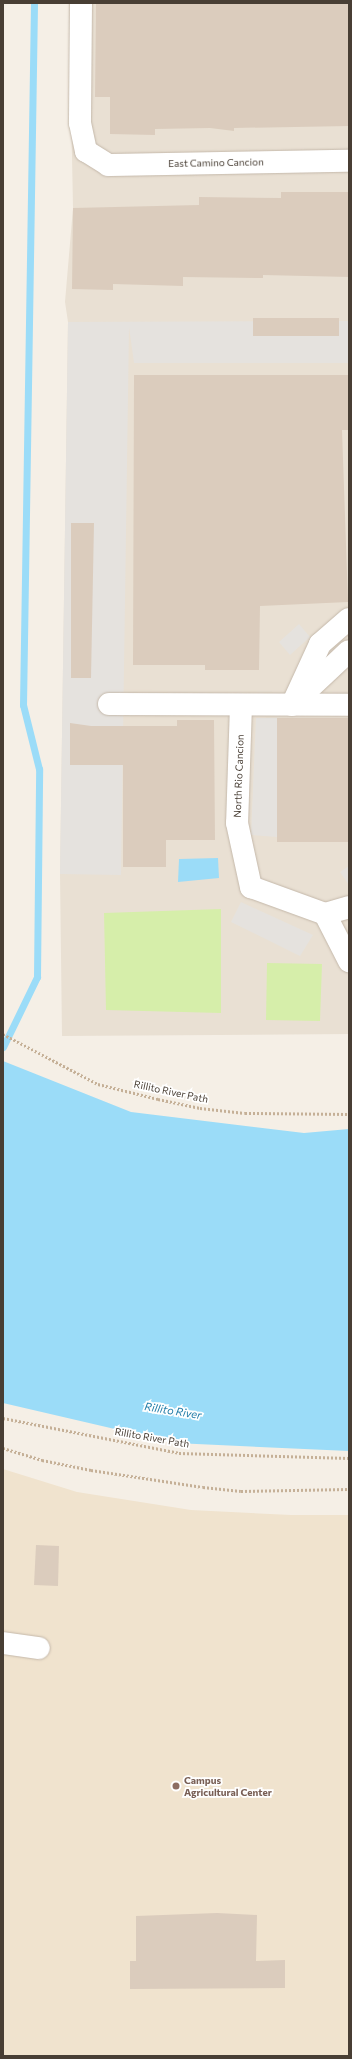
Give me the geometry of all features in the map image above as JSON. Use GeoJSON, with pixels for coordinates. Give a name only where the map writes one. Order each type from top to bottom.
{"type":"FeatureCollection","features":[{"type":"Feature","properties":{"kind":"street","name":"East Camino Cancion"},"geometry":{"type":"LineString","coordinates":[[81,3],[80,124],[86,151],[108,165],[349,162]]}},
{"type":"Feature","properties":{"kind":"street"},"geometry":{"type":"LineString","coordinates":[[292,705],[320,644],[349,619]]}},
{"type":"Feature","properties":{"kind":"street"},"geometry":{"type":"LineString","coordinates":[[292,705],[349,651]]}},
{"type":"Feature","properties":{"kind":"street"},"geometry":{"type":"LineString","coordinates":[[109,704],[349,705]]}},
{"type":"Feature","properties":{"kind":"street","name":"North Rio Cancion"},"geometry":{"type":"LineString","coordinates":[[241,705],[237,823],[251,887],[325,914]]}},
{"type":"Feature","properties":{"kind":"street"},"geometry":{"type":"LineString","coordinates":[[349,907],[325,914],[349,961]]}},
{"type":"Feature","properties":{"kind":"street"},"geometry":{"type":"LineString","coordinates":[[3,1643],[38,1648]]}},
{"type":"Feature","properties":{"kind":"path","name":"Rillito River Path"},"geometry":{"type":"LineString","coordinates":[[3,1034],[44,1057],[98,1084],[200,1108],[252,1113],[349,1114]]}},
{"type":"Feature","properties":{"kind":"path","name":"Rillito River Path"},"geometry":{"type":"LineString","coordinates":[[3,1418],[180,1453],[349,1458]]}},
{"type":"Feature","properties":{"kind":"path"},"geometry":{"type":"LineString","coordinates":[[3,1448],[42,1460],[90,1470],[241,1491],[349,1489]]}},
{"type":"Feature","properties":{"kind":"shaded area"},"geometry":{"type":"Polygon","coordinates":[[[69,3],[349,3],[349,1034],[62,1036],[60,874],[68,322],[65,302],[73,208],[69,3]]]}},
{"type":"Feature","properties":{"kind":"shaded area"},"geometry":{"type":"Polygon","coordinates":[[[349,321],[349,363],[134,363],[129,327],[121,875],[60,874],[68,322],[349,321]]]}},
{"type":"Feature","properties":{"kind":"shaded area"},"geometry":{"type":"Polygon","coordinates":[[[299,624],[310,637],[290,655],[279,642],[299,624]]]}},
{"type":"Feature","properties":{"kind":"shaded area"},"geometry":{"type":"Polygon","coordinates":[[[256,718],[277,718],[277,837],[251,835],[256,718]]]}},
{"type":"Feature","properties":{"kind":"shaded area"},"geometry":{"type":"Polygon","coordinates":[[[349,866],[349,885],[340,872],[349,866]]]}},
{"type":"Feature","properties":{"kind":"shaded area"},"geometry":{"type":"Polygon","coordinates":[[[241,902],[313,935],[300,956],[231,922],[241,902]]]}},
{"type":"Feature","properties":{"kind":"shaded area","name":"Campus Agricultural Center"},"geometry":{"type":"Polygon","coordinates":[[[3,1469],[77,1492],[191,1510],[291,1515],[349,1515],[349,2056],[3,2056],[3,1469]]]}},
{"type":"Feature","properties":{"kind":"green space"},"geometry":{"type":"Polygon","coordinates":[[[221,909],[221,1013],[106,1010],[104,913],[221,909]]]}},
{"type":"Feature","properties":{"kind":"green space"},"geometry":{"type":"Polygon","coordinates":[[[267,963],[322,964],[320,1021],[266,1020],[267,963]]]}},
{"type":"Feature","properties":{"kind":"water"},"geometry":{"type":"Polygon","coordinates":[[[218,858],[219,878],[178,882],[179,859],[218,858]]]}},
{"type":"Feature","properties":{"kind":"water","name":"Rillito River"},"geometry":{"type":"Polygon","coordinates":[[[3,1061],[131,1112],[304,1133],[349,1129],[349,1451],[175,1443],[3,1403],[3,1061]]]}},
{"type":"Feature","properties":{"kind":"building"},"geometry":{"type":"Polygon","coordinates":[[[96,3],[349,3],[349,126],[234,128],[234,131],[210,128],[155,129],[155,135],[110,134],[110,97],[95,97],[96,3]]]}},
{"type":"Feature","properties":{"kind":"building"},"geometry":{"type":"Polygon","coordinates":[[[281,192],[349,192],[349,277],[263,275],[263,278],[183,277],[183,286],[113,284],[113,290],[72,289],[73,208],[199,205],[199,197],[281,198],[281,192]]]}},
{"type":"Feature","properties":{"kind":"building"},"geometry":{"type":"Polygon","coordinates":[[[253,318],[339,318],[339,336],[253,336],[253,318]]]}},
{"type":"Feature","properties":{"kind":"building"},"geometry":{"type":"Polygon","coordinates":[[[134,375],[349,375],[349,430],[342,430],[348,602],[260,606],[259,670],[205,670],[205,665],[133,665],[134,375]]]}},
{"type":"Feature","properties":{"kind":"building"},"geometry":{"type":"Polygon","coordinates":[[[71,523],[94,523],[91,678],[71,678],[71,523]]]}},
{"type":"Feature","properties":{"kind":"building"},"geometry":{"type":"Polygon","coordinates":[[[277,718],[349,718],[349,842],[277,842],[277,718]]]}},
{"type":"Feature","properties":{"kind":"building"},"geometry":{"type":"Polygon","coordinates":[[[177,720],[214,720],[215,840],[166,840],[166,867],[123,867],[123,765],[70,765],[70,723],[91,726],[177,726],[177,720]]]}},
{"type":"Feature","properties":{"kind":"building"},"geometry":{"type":"Polygon","coordinates":[[[36,1545],[59,1546],[58,1586],[34,1585],[36,1545]]]}},
{"type":"Feature","properties":{"kind":"building"},"geometry":{"type":"Polygon","coordinates":[[[217,1913],[257,1915],[256,1961],[285,1960],[285,1988],[130,1989],[130,1961],[136,1961],[136,1916],[217,1913]]]}},
{"type":"Feature","properties":{"kind":"waterway"},"geometry":{"type":"LineString","coordinates":[[3,1047],[37,977],[39,769],[23,705],[34,3]]}},
{"type":"Feature","properties":{"kind":"place","name":"Campus Agricultural Center"},"geometry":{"type":"Point","coordinates":[176,1786]}}]}
